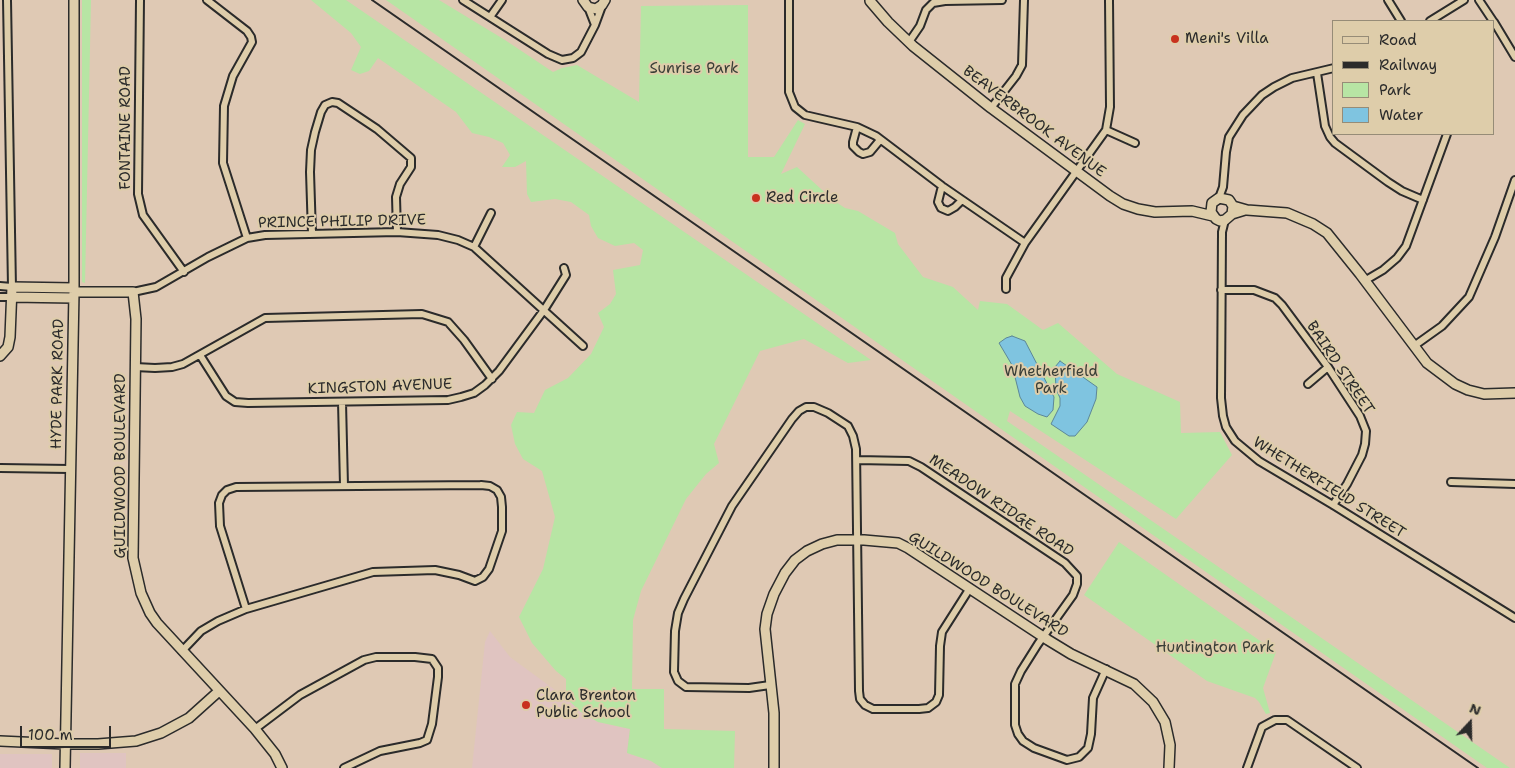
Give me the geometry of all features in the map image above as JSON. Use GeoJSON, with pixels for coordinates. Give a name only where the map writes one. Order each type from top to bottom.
{"type":"FeatureCollection","features":[{"type":"Feature","properties":{"kind":"street"},"geometry":{"type":"LineString","coordinates":[[0,356],[8,347],[12,297],[7,0]]}},
{"type":"Feature","properties":{"kind":"street","name":"HYDE PARK ROAD"},"geometry":{"type":"LineString","coordinates":[[65,768],[74,293],[74,0]]}},
{"type":"Feature","properties":{"kind":"street","name":"FONTAINE ROAD"},"geometry":{"type":"LineString","coordinates":[[140,0],[138,194],[143,215],[184,272]]}},
{"type":"Feature","properties":{"kind":"street"},"geometry":{"type":"LineString","coordinates":[[207,0],[252,37],[252,42],[233,76],[224,106],[223,163],[247,238]]}},
{"type":"Feature","properties":{"kind":"street"},"geometry":{"type":"LineString","coordinates":[[463,0],[548,54],[562,60],[573,58],[581,52],[605,2]]}},
{"type":"Feature","properties":{"kind":"street"},"geometry":{"type":"LineString","coordinates":[[490,17],[502,0]]}},
{"type":"Feature","properties":{"kind":"street"},"geometry":{"type":"LineString","coordinates":[[789,0],[789,92],[795,107],[805,115],[857,127],[880,140],[1024,243]]}},
{"type":"Feature","properties":{"kind":"street","name":"BEAVERBROOK AVENUE"},"geometry":{"type":"LineString","coordinates":[[870,0],[908,42],[991,108],[1110,196],[1138,209],[1155,212],[1224,213],[1247,210],[1287,213],[1313,224],[1326,233],[1366,280],[1427,363],[1455,384],[1468,390],[1484,394],[1515,393]]}},
{"type":"Feature","properties":{"kind":"street"},"geometry":{"type":"LineString","coordinates":[[880,0],[880,12]]}},
{"type":"Feature","properties":{"kind":"street"},"geometry":{"type":"LineString","coordinates":[[908,42],[920,26],[926,10],[933,3],[1002,0]]}},
{"type":"Feature","properties":{"kind":"street"},"geometry":{"type":"LineString","coordinates":[[991,108],[1016,76],[1022,65],[1024,0]]}},
{"type":"Feature","properties":{"kind":"street"},"geometry":{"type":"LineString","coordinates":[[1006,289],[1006,278],[1024,243],[1106,130],[1110,107],[1109,0]]}},
{"type":"Feature","properties":{"kind":"street"},"geometry":{"type":"LineString","coordinates":[[1388,0],[1400,20]]}},
{"type":"Feature","properties":{"kind":"street"},"geometry":{"type":"LineString","coordinates":[[1432,20],[1464,0]]}},
{"type":"Feature","properties":{"kind":"street"},"geometry":{"type":"LineString","coordinates":[[1479,0],[1492,20]]}},
{"type":"Feature","properties":{"kind":"street"},"geometry":{"type":"LineString","coordinates":[[585,4],[596,8],[605,2]]}},
{"type":"Feature","properties":{"kind":"street"},"geometry":{"type":"LineString","coordinates":[[585,4],[595,25]]}},
{"type":"Feature","properties":{"kind":"street"},"geometry":{"type":"LineString","coordinates":[[1495,25],[1515,57]]}},
{"type":"Feature","properties":{"kind":"street"},"geometry":{"type":"LineString","coordinates":[[1224,213],[1210,207],[1216,200],[1222,187],[1229,137],[1243,115],[1262,95],[1274,87],[1292,78],[1332,69]]}},
{"type":"Feature","properties":{"kind":"street"},"geometry":{"type":"LineString","coordinates":[[1317,73],[1324,121],[1330,137],[1335,143],[1388,182],[1402,191],[1423,200]]}},
{"type":"Feature","properties":{"kind":"street"},"geometry":{"type":"LineString","coordinates":[[312,234],[312,150],[321,112],[325,105],[332,102],[338,103],[377,129],[411,158],[411,167],[400,184],[396,196],[397,232]]}},
{"type":"Feature","properties":{"kind":"street"},"geometry":{"type":"LineString","coordinates":[[857,127],[853,142],[859,152],[866,154],[870,152],[880,140]]}},
{"type":"Feature","properties":{"kind":"street"},"geometry":{"type":"LineString","coordinates":[[0,129],[9,129]]}},
{"type":"Feature","properties":{"kind":"street"},"geometry":{"type":"LineString","coordinates":[[1106,130],[1135,143]]}},
{"type":"Feature","properties":{"kind":"street"},"geometry":{"type":"LineString","coordinates":[[1366,280],[1383,270],[1406,246],[1447,135]]}},
{"type":"Feature","properties":{"kind":"street"},"geometry":{"type":"LineString","coordinates":[[1414,346],[1442,326],[1469,297],[1495,237],[1515,180]]}},
{"type":"Feature","properties":{"kind":"street"},"geometry":{"type":"LineString","coordinates":[[942,186],[938,202],[941,208],[948,210],[955,207],[962,200]]}},
{"type":"Feature","properties":{"kind":"street","name":"WHETHERFIELD STREET"},"geometry":{"type":"LineString","coordinates":[[1222,187],[1224,213],[1221,290],[1221,398],[1222,416],[1226,427],[1235,441],[1250,455],[1514,615]]}},
{"type":"Feature","properties":{"kind":"street"},"geometry":{"type":"LineString","coordinates":[[1216,200],[1224,213]]}},
{"type":"Feature","properties":{"kind":"street","name":"BEAVERBROOK AVENUE"},"geometry":{"type":"LineString","coordinates":[[1192,212],[1216,200]]}},
{"type":"Feature","properties":{"kind":"street"},"geometry":{"type":"LineString","coordinates":[[474,247],[491,212]]}},
{"type":"Feature","properties":{"kind":"street","name":"PRINCE PHILIP DRIVE"},"geometry":{"type":"LineString","coordinates":[[74,293],[133,292],[156,287],[208,257],[247,238],[265,235],[397,232],[438,235],[458,240],[474,247],[583,346]]}},
{"type":"Feature","properties":{"kind":"street","name":"KINGSTON AVENUE"},"geometry":{"type":"LineString","coordinates":[[200,355],[226,396],[235,402],[448,400],[474,393],[492,379],[544,310],[566,275],[564,268]]}},
{"type":"Feature","properties":{"kind":"street"},"geometry":{"type":"LineString","coordinates":[[0,286],[74,293]]}},
{"type":"Feature","properties":{"kind":"street","name":"BAIRD STREET"},"geometry":{"type":"LineString","coordinates":[[1221,290],[1254,290],[1275,298],[1328,367],[1360,416],[1366,431],[1365,444],[1357,465],[1333,505]]}},
{"type":"Feature","properties":{"kind":"street","name":"GUILDWOOD BOULEVARD"},"geometry":{"type":"LineString","coordinates":[[133,292],[136,319],[133,558],[141,593],[150,613],[182,651],[255,729],[275,754],[282,768]]}},
{"type":"Feature","properties":{"kind":"street"},"geometry":{"type":"LineString","coordinates":[[0,297],[74,293]]}},
{"type":"Feature","properties":{"kind":"street"},"geometry":{"type":"LineString","coordinates":[[135,367],[172,367],[183,364],[265,318],[422,314],[448,322],[464,340],[492,379]]}},
{"type":"Feature","properties":{"kind":"street"},"geometry":{"type":"LineString","coordinates":[[1308,384],[1328,367]]}},
{"type":"Feature","properties":{"kind":"street","name":"BEAVERBROOK AVENUE"},"geometry":{"type":"LineString","coordinates":[[1502,394],[1515,398]]}},
{"type":"Feature","properties":{"kind":"street"},"geometry":{"type":"LineString","coordinates":[[342,402],[344,486]]}},
{"type":"Feature","properties":{"kind":"street"},"geometry":{"type":"LineString","coordinates":[[770,685],[749,688],[686,687],[678,681],[674,672],[675,631],[678,613],[684,598],[732,506],[799,411],[806,407],[814,406],[848,426],[853,436],[857,460],[859,691],[860,699],[865,705],[872,709],[928,708],[936,702],[939,696],[942,632],[970,588]]}},
{"type":"Feature","properties":{"kind":"street","name":"MEADOW RIDGE ROAD"},"geometry":{"type":"LineString","coordinates":[[857,460],[909,461],[921,467],[1072,569],[1077,576],[1077,584],[1072,595],[1021,671],[1015,684],[1014,712],[1018,734],[1023,741],[1034,748],[1067,760],[1079,757],[1088,748],[1091,734],[1092,698],[1106,670]]}},
{"type":"Feature","properties":{"kind":"street"},"geometry":{"type":"LineString","coordinates":[[0,468],[70,469]]}},
{"type":"Feature","properties":{"kind":"street"},"geometry":{"type":"LineString","coordinates":[[1451,482],[1515,484]]}},
{"type":"Feature","properties":{"kind":"street"},"geometry":{"type":"LineString","coordinates":[[182,651],[201,631],[218,620],[246,609],[373,572],[434,570],[453,573],[476,581],[483,577],[489,569],[502,531],[501,497],[497,490],[490,486],[481,485],[236,487],[227,490],[222,495],[219,503],[220,526],[246,609]]}},
{"type":"Feature","properties":{"kind":"street","name":"GUILDWOOD BOULEVARD"},"geometry":{"type":"LineString","coordinates":[[774,768],[775,735],[765,629],[766,614],[785,573],[795,560],[807,551],[836,540],[880,540],[898,543],[1071,654],[1134,684],[1153,702],[1160,712],[1168,734],[1169,768]]}},
{"type":"Feature","properties":{"kind":"street"},"geometry":{"type":"LineString","coordinates":[[255,729],[300,695],[364,660],[376,657],[432,659],[438,668],[438,677],[432,724],[427,740],[380,751],[344,768]]}},
{"type":"Feature","properties":{"kind":"street"},"geometry":{"type":"LineString","coordinates":[[0,741],[98,744],[136,741],[161,733],[189,718],[219,691]]}},
{"type":"Feature","properties":{"kind":"street"},"geometry":{"type":"LineString","coordinates":[[1247,768],[1262,727],[1275,720],[1287,720],[1357,768]]}},
{"type":"Feature","properties":{"kind":"shaded area","name":"Clara Brenton Public School"},"geometry":{"type":"Polygon","coordinates":[[[490,631],[510,657],[566,698],[581,712],[598,722],[630,729],[627,753],[651,761],[662,768],[472,768],[485,642],[490,631]]]}},
{"type":"Feature","properties":{"kind":"shaded area"},"geometry":{"type":"Polygon","coordinates":[[[80,753],[126,753],[126,768],[80,768],[80,753]]]}},
{"type":"Feature","properties":{"kind":"shaded area"},"geometry":{"type":"Polygon","coordinates":[[[0,754],[52,754],[52,768],[0,768],[0,754]]]}},
{"type":"Feature","properties":{"kind":"green space"},"geometry":{"type":"Polygon","coordinates":[[[82,0],[91,0],[85,283],[82,282],[82,0]]]}},
{"type":"Feature","properties":{"kind":"green space"},"geometry":{"type":"Polygon","coordinates":[[[311,0],[346,0],[871,360],[848,363],[804,339],[760,351],[714,444],[719,463],[706,474],[686,499],[641,591],[633,620],[632,689],[664,689],[664,729],[735,731],[734,768],[662,768],[651,761],[627,753],[630,729],[598,722],[581,712],[566,698],[566,679],[556,671],[532,643],[519,617],[543,569],[555,517],[542,471],[523,459],[515,444],[511,425],[517,412],[534,413],[545,390],[568,378],[591,354],[604,327],[598,313],[610,304],[616,294],[613,270],[640,265],[643,250],[634,243],[615,246],[598,238],[591,226],[589,215],[571,202],[555,199],[531,202],[527,194],[526,161],[515,167],[502,167],[510,155],[503,143],[472,133],[456,112],[378,58],[369,71],[360,74],[351,70],[361,47],[351,33],[311,0]]]}},
{"type":"Feature","properties":{"kind":"green space"},"geometry":{"type":"Polygon","coordinates":[[[386,0],[439,0],[553,72],[577,65],[639,102],[641,6],[748,5],[748,157],[774,157],[798,120],[805,124],[781,174],[797,167],[833,200],[845,208],[858,211],[895,233],[898,244],[923,277],[953,287],[978,310],[980,301],[1007,304],[1043,330],[1058,323],[1117,374],[1180,402],[1181,433],[1220,432],[1232,455],[1176,519],[1010,411],[1007,421],[1510,768],[1487,768],[386,0]]]}},
{"type":"Feature","properties":{"kind":"green space","name":"Huntington Park"},"geometry":{"type":"Polygon","coordinates":[[[1119,542],[1276,652],[1263,688],[1270,713],[1266,714],[1255,698],[1207,681],[1084,595],[1119,542]]]}},
{"type":"Feature","properties":{"kind":"water"},"geometry":{"type":"Polygon","coordinates":[[[1012,336],[1025,341],[1054,397],[1053,410],[1047,417],[1025,406],[1020,397],[1012,365],[999,343],[1012,336]]]}},
{"type":"Feature","properties":{"kind":"water"},"geometry":{"type":"Polygon","coordinates":[[[1060,361],[1097,387],[1096,399],[1087,422],[1075,436],[1069,436],[1051,424],[1060,406],[1060,398],[1056,389],[1055,367],[1060,361]]]}},
{"type":"Feature","properties":{"kind":"railway"},"geometry":{"type":"LineString","coordinates":[[372,0],[1478,768]]}},
{"type":"Feature","properties":{"kind":"place","name":"Meni's Villa"},"geometry":{"type":"Point","coordinates":[1175,39]}},
{"type":"Feature","properties":{"kind":"place","name":"Red Circle"},"geometry":{"type":"Point","coordinates":[756,198]}},
{"type":"Feature","properties":{"kind":"place","name":"Clara Brenton Public School"},"geometry":{"type":"Point","coordinates":[526,705]}},
{"type":"Feature","properties":{"kind":"park label","name":"Sunrise Park"},"geometry":{"type":"Point","coordinates":[694,69]}},
{"type":"Feature","properties":{"kind":"park label","name":"Whetherfield Park"},"geometry":{"type":"Point","coordinates":[1051,380]}}]}
